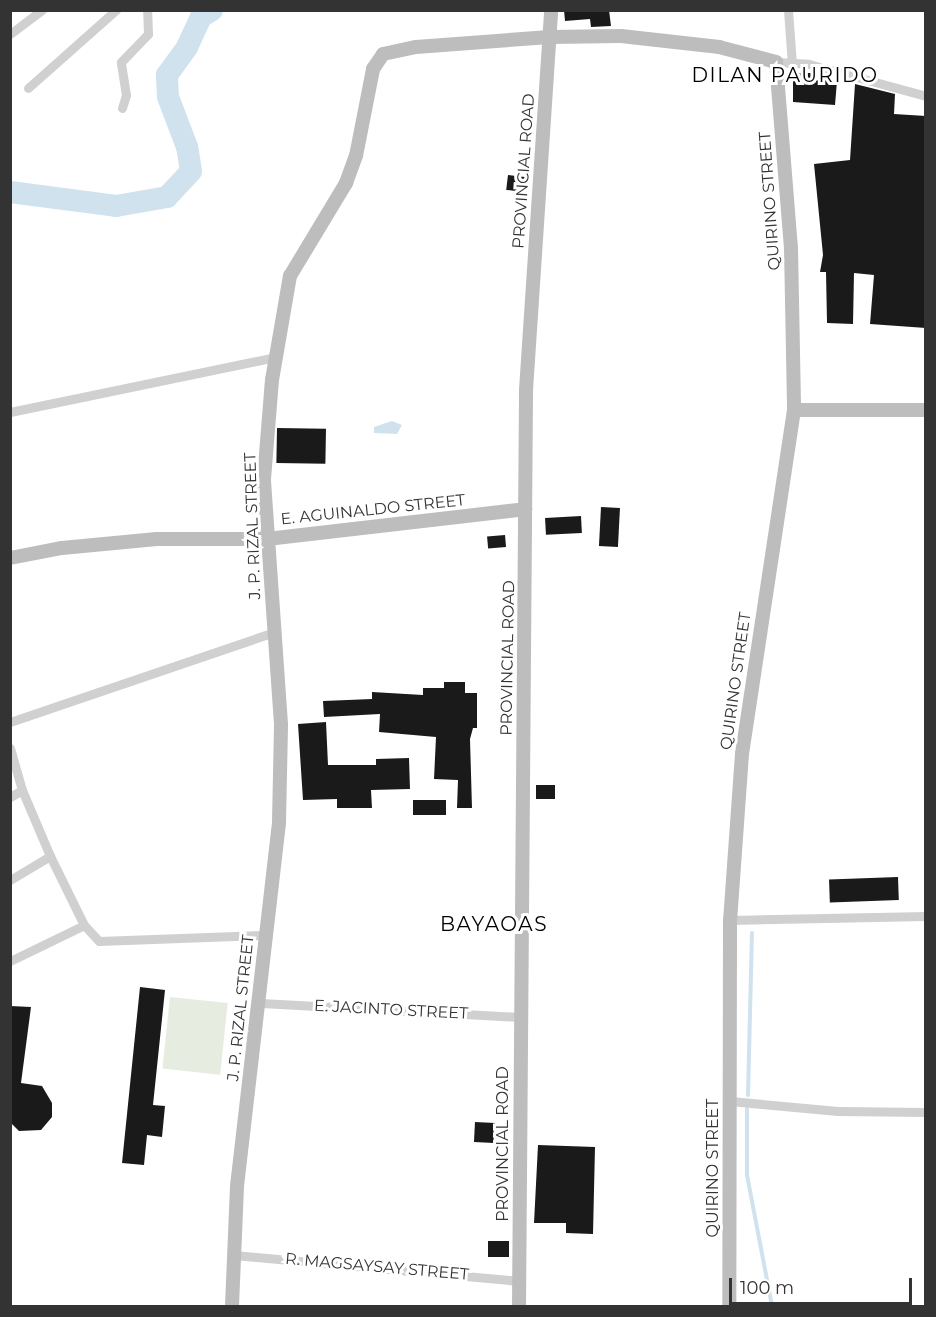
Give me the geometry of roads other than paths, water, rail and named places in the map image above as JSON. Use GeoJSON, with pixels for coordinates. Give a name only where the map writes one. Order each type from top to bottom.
{"type":"FeatureCollection","features":[{"type":"Feature","properties":{"kind":"street"},"geometry":{"type":"LineString","coordinates":[[10,34],[42,10]]}},
{"type":"Feature","properties":{"kind":"street"},"geometry":{"type":"LineString","coordinates":[[28,88],[116,10]]}},
{"type":"Feature","properties":{"kind":"street"},"geometry":{"type":"LineString","coordinates":[[122,108],[126,95],[121,62],[148,34],[147,10]]}},
{"type":"Feature","properties":{"kind":"street","name":"PROVINCIAL ROAD"},"geometry":{"type":"LineString","coordinates":[[519,1306],[526,390],[551,10]]}},
{"type":"Feature","properties":{"kind":"street"},"geometry":{"type":"LineString","coordinates":[[788,10],[792,64]]}},
{"type":"Feature","properties":{"kind":"street","name":"J. P. RIZAL STREET"},"geometry":{"type":"LineString","coordinates":[[232,1306],[239,1168],[261,1003],[279,822],[281,724],[267,539],[265,468],[276,357],[290,276],[346,183],[356,156],[373,69],[383,54],[416,48],[550,37],[652,38],[719,47],[776,62]]}},
{"type":"Feature","properties":{"kind":"street"},"geometry":{"type":"LineString","coordinates":[[776,62],[809,64],[926,96]]}},
{"type":"Feature","properties":{"kind":"street","name":"QUIRINO STREET"},"geometry":{"type":"LineString","coordinates":[[729,1306],[730,920],[742,754],[794,410],[791,248],[776,62]]}},
{"type":"Feature","properties":{"kind":"street"},"geometry":{"type":"LineString","coordinates":[[10,412],[276,357]]}},
{"type":"Feature","properties":{"kind":"street"},"geometry":{"type":"LineString","coordinates":[[794,410],[926,410]]}},
{"type":"Feature","properties":{"kind":"street","name":"E. AGUINALDO STREET"},"geometry":{"type":"LineString","coordinates":[[10,558],[62,548],[157,539],[267,539],[525,509]]}},
{"type":"Feature","properties":{"kind":"street"},"geometry":{"type":"LineString","coordinates":[[10,722],[275,632]]}},
{"type":"Feature","properties":{"kind":"street"},"geometry":{"type":"LineString","coordinates":[[10,748],[22,790],[50,856],[84,925],[99,941],[266,935]]}},
{"type":"Feature","properties":{"kind":"street"},"geometry":{"type":"LineString","coordinates":[[10,797],[22,790]]}},
{"type":"Feature","properties":{"kind":"street"},"geometry":{"type":"LineString","coordinates":[[10,880],[50,856]]}},
{"type":"Feature","properties":{"kind":"street"},"geometry":{"type":"LineString","coordinates":[[730,920],[926,916]]}},
{"type":"Feature","properties":{"kind":"street"},"geometry":{"type":"LineString","coordinates":[[10,962],[84,925]]}},
{"type":"Feature","properties":{"kind":"street","name":"E. JACINTO STREET"},"geometry":{"type":"LineString","coordinates":[[261,1003],[520,1017]]}},
{"type":"Feature","properties":{"kind":"street"},"geometry":{"type":"LineString","coordinates":[[730,1101],[838,1111],[926,1112]]}},
{"type":"Feature","properties":{"kind":"street","name":"R. MAGSAYSAY STREET"},"geometry":{"type":"LineString","coordinates":[[234,1254],[519,1281]]}},
{"type":"Feature","properties":{"kind":"water"},"geometry":{"type":"Polygon","coordinates":[[[392,421],[402,425],[397,434],[374,433],[374,427],[392,421]]]}},
{"type":"Feature","properties":{"kind":"waterway"},"geometry":{"type":"LineString","coordinates":[[10,192],[116,206],[167,197],[191,171],[187,147],[168,97],[167,75],[187,47],[201,17],[212,10]]}},
{"type":"Feature","properties":{"kind":"waterway"},"geometry":{"type":"LineString","coordinates":[[748,1095],[752,933]]}},
{"type":"Feature","properties":{"kind":"waterway"},"geometry":{"type":"LineString","coordinates":[[747,1109],[747,1175],[772,1306]]}},
{"type":"Feature","properties":{"kind":"district","name":"DILAN PAURIDO"},"geometry":{"type":"Point","coordinates":[785,75]}},
{"type":"Feature","properties":{"kind":"district","name":"BAYAOAS"},"geometry":{"type":"Point","coordinates":[494,924]}}]}
